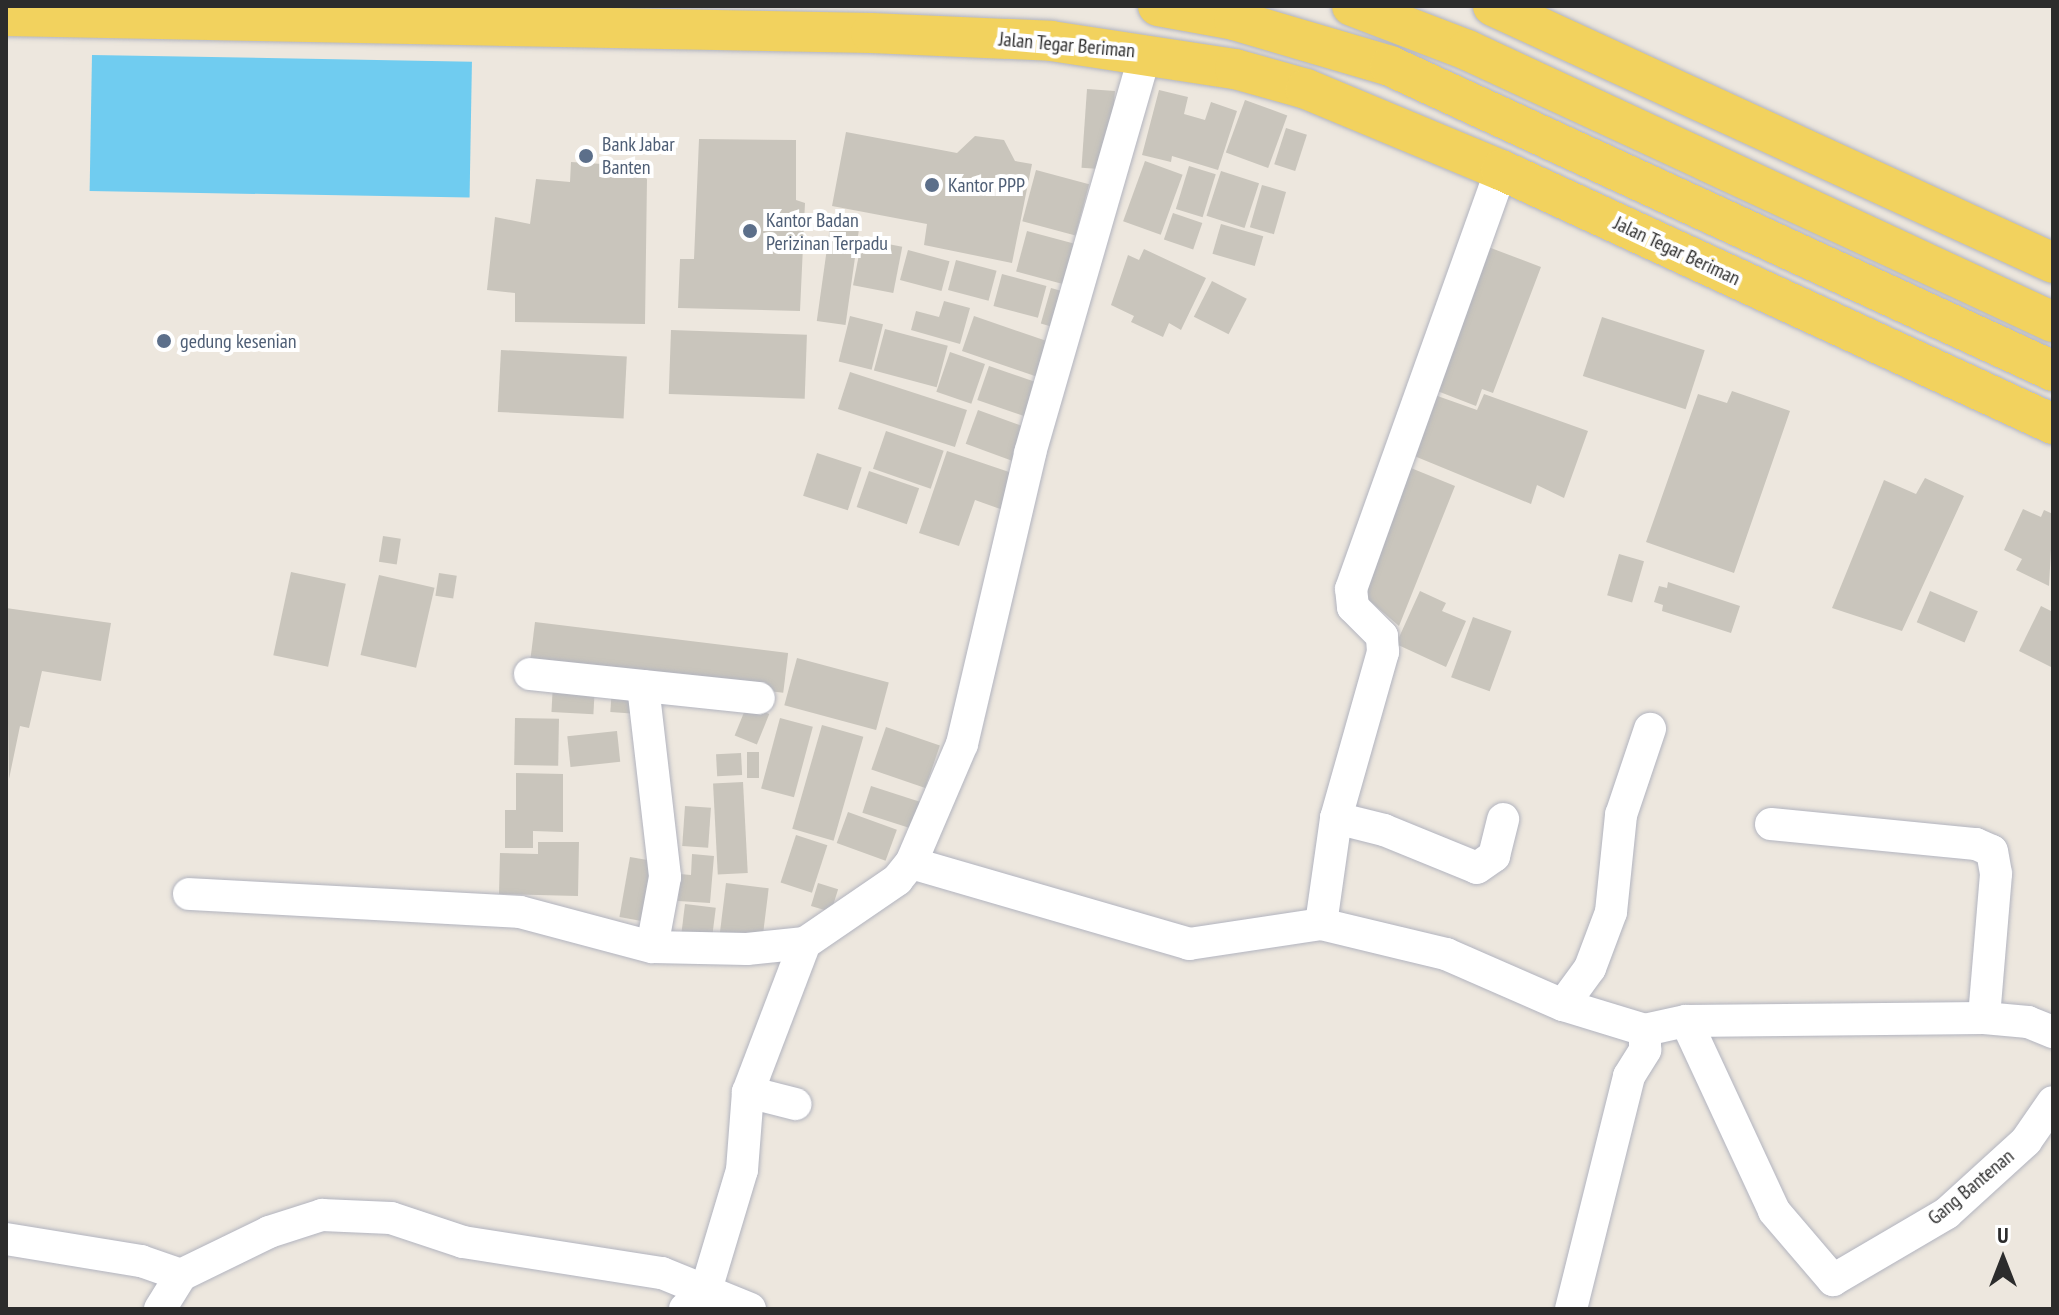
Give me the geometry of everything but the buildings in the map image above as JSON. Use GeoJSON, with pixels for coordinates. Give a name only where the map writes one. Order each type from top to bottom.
{"type":"FeatureCollection","features":[{"type":"Feature","properties":{"kind":"main road"},"geometry":{"type":"LineString","coordinates":[[1158,6],[1234,20],[1390,66],[2053,371]]}},
{"type":"Feature","properties":{"kind":"main road"},"geometry":{"type":"LineString","coordinates":[[1352,6],[1467,50],[2053,322]]}},
{"type":"Feature","properties":{"kind":"main road"},"geometry":{"type":"LineString","coordinates":[[1493,6],[2053,263]]}},
{"type":"Feature","properties":{"kind":"main road","name":"Jalan Tegar Beriman"},"geometry":{"type":"LineString","coordinates":[[6,16],[56,12],[871,33],[1146,52],[1306,89],[1501,170],[2053,424]]}},
{"type":"Feature","properties":{"kind":"street"},"geometry":{"type":"LineString","coordinates":[[189,894],[520,912],[652,947],[747,949],[805,943],[897,880],[911,863],[962,744],[1030,453],[1146,52]]}},
{"type":"Feature","properties":{"kind":"street"},"geometry":{"type":"LineString","coordinates":[[1321,924],[1336,818],[1383,652],[1382,636],[1353,607],[1351,589],[1501,170]]}},
{"type":"Feature","properties":{"kind":"street"},"geometry":{"type":"LineString","coordinates":[[530,674],[759,698]]}},
{"type":"Feature","properties":{"kind":"street"},"geometry":{"type":"LineString","coordinates":[[643,686],[665,877],[652,947]]}},
{"type":"Feature","properties":{"kind":"street"},"geometry":{"type":"LineString","coordinates":[[1563,1005],[1590,968],[1611,912],[1621,815],[1650,729]]}},
{"type":"Feature","properties":{"kind":"street"},"geometry":{"type":"LineString","coordinates":[[1336,818],[1384,830],[1477,868],[1494,856],[1503,819]]}},
{"type":"Feature","properties":{"kind":"street"},"geometry":{"type":"LineString","coordinates":[[1771,824],[1976,844],[1992,851],[1996,874],[1984,1018]]}},
{"type":"Feature","properties":{"kind":"street"},"geometry":{"type":"LineString","coordinates":[[911,863],[1189,944],[1321,924],[1446,954],[1563,1005],[1645,1030],[1686,1021],[1984,1018],[2028,1022],[2053,1032]]}},
{"type":"Feature","properties":{"kind":"street"},"geometry":{"type":"LineString","coordinates":[[696,1300],[742,1170],[748,1092],[805,943]]}},
{"type":"Feature","properties":{"kind":"street","name":"Gang Bantenan"},"geometry":{"type":"LineString","coordinates":[[1686,1021],[1774,1211],[1833,1280],[1947,1213],[2026,1141],[2053,1102]]}},
{"type":"Feature","properties":{"kind":"street"},"geometry":{"type":"LineString","coordinates":[[1571,1309],[1629,1076],[1645,1050],[1645,1030]]}},
{"type":"Feature","properties":{"kind":"street"},"geometry":{"type":"LineString","coordinates":[[748,1092],[795,1104]]}},
{"type":"Feature","properties":{"kind":"street"},"geometry":{"type":"LineString","coordinates":[[160,1309],[181,1275],[269,1232],[322,1215],[391,1218],[463,1242],[662,1273],[696,1300],[750,1309]]}},
{"type":"Feature","properties":{"kind":"street"},"geometry":{"type":"LineString","coordinates":[[6,1239],[141,1261],[181,1275]]}},
{"type":"Feature","properties":{"kind":"water"},"geometry":{"type":"Polygon","coordinates":[[[92,55],[472,62],[470,198],[90,191],[92,55]]]}},
{"type":"Feature","properties":{"kind":"place","name":"Bank Jabar Banten"},"geometry":{"type":"Point","coordinates":[586,156]}},
{"type":"Feature","properties":{"kind":"place","name":"Kantor PPP"},"geometry":{"type":"Point","coordinates":[932,185]}},
{"type":"Feature","properties":{"kind":"place","name":"Kantor Badan Perizinan Terpadu"},"geometry":{"type":"Point","coordinates":[750,231]}},
{"type":"Feature","properties":{"kind":"place","name":"gedung kesenian"},"geometry":{"type":"Point","coordinates":[164,341]}}]}
